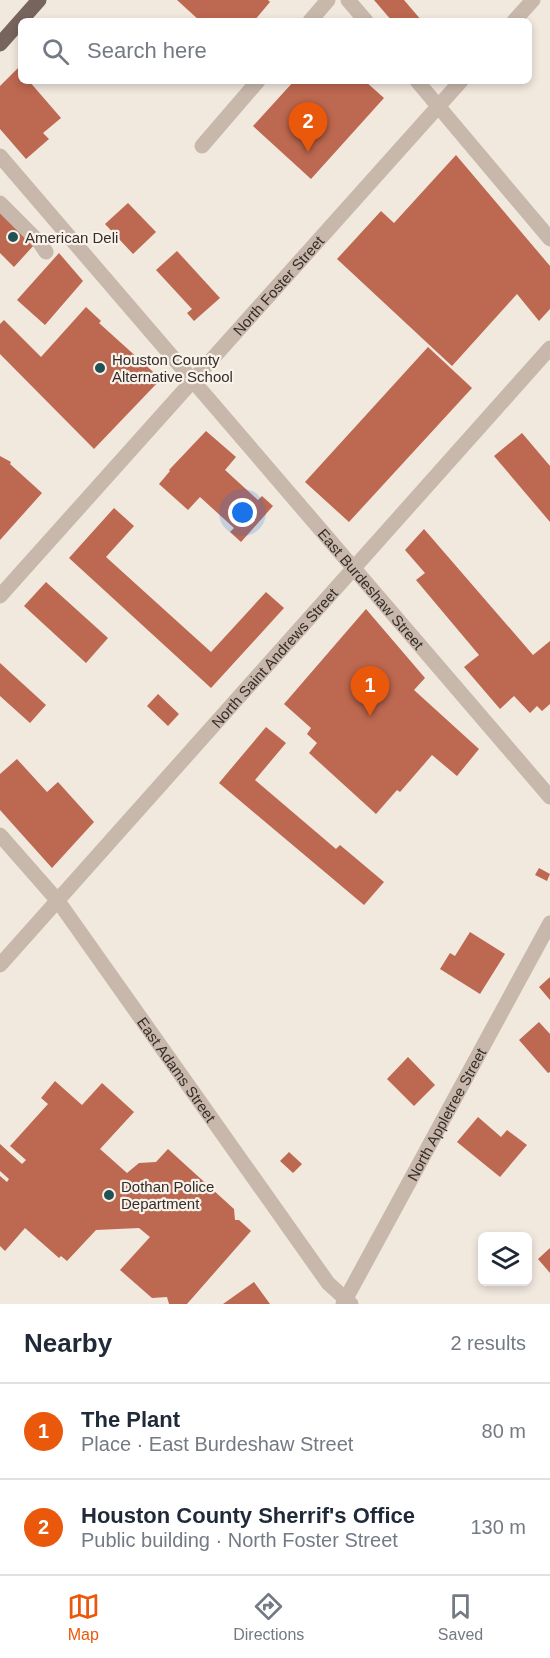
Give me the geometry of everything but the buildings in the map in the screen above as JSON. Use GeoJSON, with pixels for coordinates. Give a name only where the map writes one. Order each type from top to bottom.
{"type":"FeatureCollection","features":[{"type":"Feature","properties":{"kind":"main road"},"geometry":{"type":"LineString","coordinates":[[23,18],[39,0]]}},
{"type":"Feature","properties":{"kind":"main road"},"geometry":{"type":"LineString","coordinates":[[0,44],[18,24]]}},
{"type":"Feature","properties":{"kind":"street"},"geometry":{"type":"LineString","coordinates":[[313,18],[328,0]]}},
{"type":"Feature","properties":{"kind":"street"},"geometry":{"type":"LineString","coordinates":[[348,0],[363,18]]}},
{"type":"Feature","properties":{"kind":"street"},"geometry":{"type":"LineString","coordinates":[[517,18],[533,0]]}},
{"type":"Feature","properties":{"kind":"street"},"geometry":{"type":"LineString","coordinates":[[202,146],[255,84]]}},
{"type":"Feature","properties":{"kind":"street"},"geometry":{"type":"LineString","coordinates":[[420,84],[550,238]]}},
{"type":"Feature","properties":{"kind":"street","name":"North Foster Street"},"geometry":{"type":"LineString","coordinates":[[0,596],[458,84]]}},
{"type":"Feature","properties":{"kind":"street","name":"East Burdeshaw Street"},"geometry":{"type":"LineString","coordinates":[[0,156],[550,797]]}},
{"type":"Feature","properties":{"kind":"street"},"geometry":{"type":"LineString","coordinates":[[0,202],[46,252]]}},
{"type":"Feature","properties":{"kind":"street","name":"North Saint Andrews Street"},"geometry":{"type":"LineString","coordinates":[[0,965],[550,348]]}},
{"type":"Feature","properties":{"kind":"street","name":"East Adams Street"},"geometry":{"type":"LineString","coordinates":[[0,835],[58,901],[328,1283],[346,1302]]}},
{"type":"Feature","properties":{"kind":"street","name":"North Appletree Street"},"geometry":{"type":"LineString","coordinates":[[346,1302],[550,923]]}},
{"type":"Feature","properties":{"kind":"place","name":"Houston County Sherrif's Office"},"geometry":{"type":"Point","coordinates":[308,152]}},
{"type":"Feature","properties":{"kind":"place","name":"American Deli"},"geometry":{"type":"Point","coordinates":[13,237]}},
{"type":"Feature","properties":{"kind":"place","name":"Houston County Alternative School"},"geometry":{"type":"Point","coordinates":[100,368]}},
{"type":"Feature","properties":{"kind":"place","name":"The Plant"},"geometry":{"type":"Point","coordinates":[370,716]}},
{"type":"Feature","properties":{"kind":"place","name":"Dothan Police Department"},"geometry":{"type":"Point","coordinates":[109,1195]}}]}
